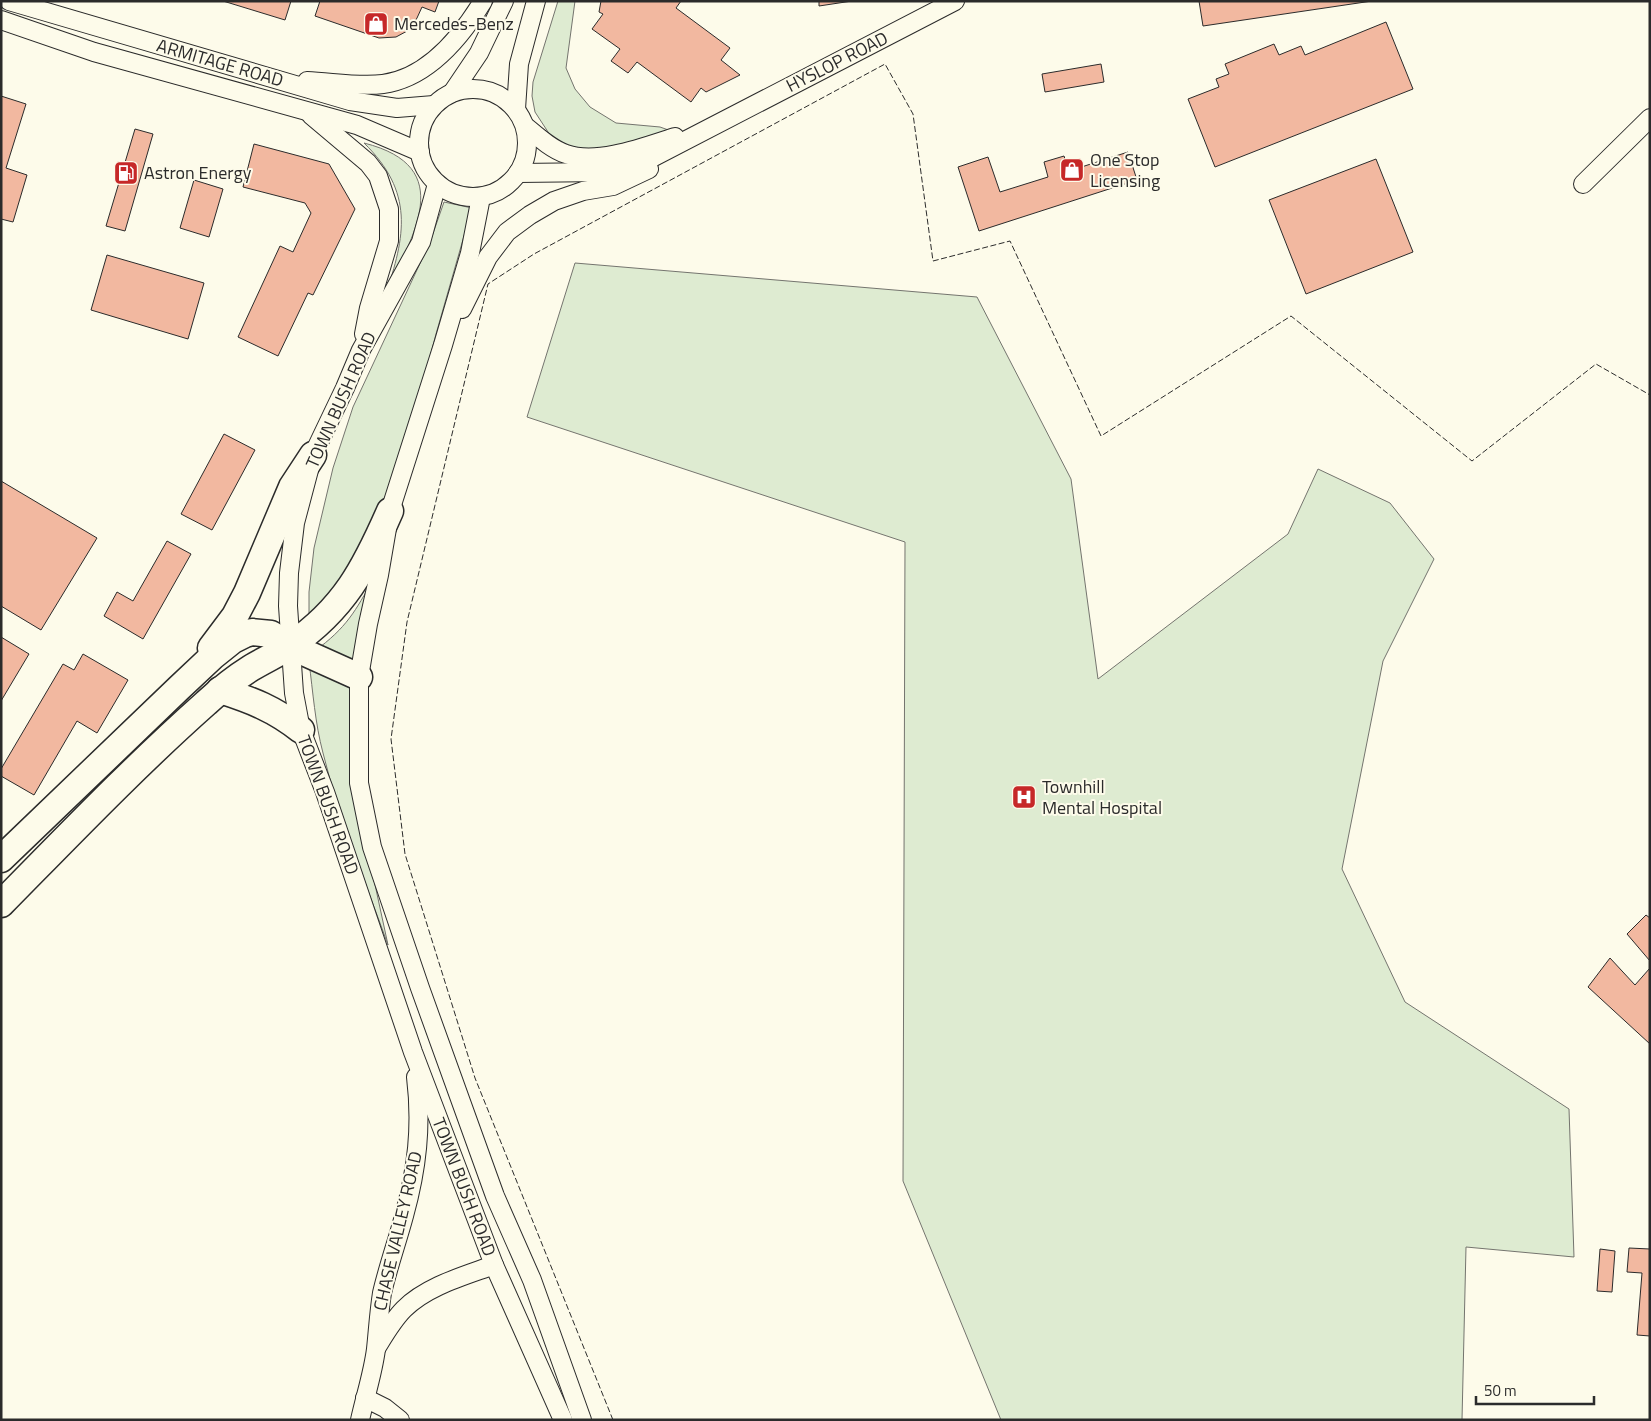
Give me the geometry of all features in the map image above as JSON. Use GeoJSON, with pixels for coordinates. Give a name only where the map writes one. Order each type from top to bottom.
{"type":"FeatureCollection","features":[{"type":"Feature","properties":{"kind":"highway"},"geometry":{"type":"LineString","coordinates":[[179,688],[235,616],[261,563],[292,487],[313,456]]}},
{"type":"Feature","properties":{"kind":"highway"},"geometry":{"type":"LineString","coordinates":[[1,904],[139,766],[220,690],[290,646],[331,611],[352,586],[374,547],[390,511]]}},
{"type":"Feature","properties":{"kind":"highway"},"geometry":{"type":"LineString","coordinates":[[1,859],[179,688],[233,640],[252,632],[271,634],[290,646],[358,677]]}},
{"type":"Feature","properties":{"kind":"highway"},"geometry":{"type":"LineString","coordinates":[[220,690],[253,700],[287,719],[301,730]]}},
{"type":"Feature","properties":{"kind":"street","name":"ARMITAGE ROAD"},"geometry":{"type":"LineString","coordinates":[[9,1],[350,101],[396,108],[434,105]]}},
{"type":"Feature","properties":{"kind":"street"},"geometry":{"type":"LineString","coordinates":[[286,81],[364,85],[384,84],[402,80],[420,70],[440,55],[464,30],[483,1]]}},
{"type":"Feature","properties":{"kind":"street"},"geometry":{"type":"LineString","coordinates":[[452,93],[479,53],[504,1]]}},
{"type":"Feature","properties":{"kind":"street"},"geometry":{"type":"LineString","coordinates":[[516,110],[519,64],[536,1]]}},
{"type":"Feature","properties":{"kind":"street","name":"HYSLOP ROAD"},"geometry":{"type":"LineString","coordinates":[[518,173],[604,172],[642,163],[955,1]]}},
{"type":"Feature","properties":{"kind":"street","name":"ARMITAGE ROAD"},"geometry":{"type":"LineString","coordinates":[[1,20],[94,52],[357,125],[420,152]]}},
{"type":"Feature","properties":{"kind":"street"},"geometry":{"type":"LineString","coordinates":[[466,89],[480,89],[506,100],[516,110],[525,126],[527,138],[524,162],[511,182],[502,189],[481,197],[458,195],[437,184],[423,164],[419,139],[426,115],[434,105],[452,93],[466,89]]}},
{"type":"Feature","properties":{"kind":"street"},"geometry":{"type":"LineString","coordinates":[[305,110],[368,163],[378,176],[389,210],[389,241],[369,308],[361,350]]}},
{"type":"Feature","properties":{"kind":"street"},"geometry":{"type":"LineString","coordinates":[[1583,184],[1650,118]]}},
{"type":"Feature","properties":{"kind":"street","name":"HYSLOP ROAD"},"geometry":{"type":"LineString","coordinates":[[525,126],[565,154],[578,157],[598,157],[618,154],[655,144],[718,123]]}},
{"type":"Feature","properties":{"kind":"street"},"geometry":{"type":"LineString","coordinates":[[443,345],[488,256],[507,232],[530,215],[554,202],[583,191],[613,186],[649,169],[683,142]]}},
{"type":"Feature","properties":{"kind":"street","name":"TOWN BUSH ROAD"},"geometry":{"type":"LineString","coordinates":[[437,184],[421,242],[361,350],[313,456],[295,523],[288,606],[294,693],[301,730],[325,792],[413,1052],[494,1265],[564,1420]]}},
{"type":"Feature","properties":{"kind":"street","name":"TOWN BUSH ROAD"},"geometry":{"type":"LineString","coordinates":[[481,197],[470,253],[390,511],[379,576],[358,677],[359,783],[372,847],[420,988],[495,1196],[532,1280],[582,1420]]}},
{"type":"Feature","properties":{"kind":"street","name":"CHASE VALLEY ROAD"},"geometry":{"type":"LineString","coordinates":[[360,1420],[376,1350],[378,1316],[383,1291],[405,1214],[419,1137],[420,1113],[413,1052]]}},
{"type":"Feature","properties":{"kind":"street"},"geometry":{"type":"LineString","coordinates":[[495,1196],[502,1239],[494,1265],[524,1274],[532,1280]]}},
{"type":"Feature","properties":{"kind":"street","name":"CHASE VALLEY ROAD"},"geometry":{"type":"LineString","coordinates":[[376,1350],[399,1314],[415,1299],[438,1286],[494,1265]]}},
{"type":"Feature","properties":{"kind":"street"},"geometry":{"type":"LineString","coordinates":[[365,1398],[384,1408],[400,1420]]}},
{"type":"Feature","properties":{"kind":"green space"},"geometry":{"type":"Polygon","coordinates":[[[558,1],[575,1],[566,68],[575,89],[590,107],[616,123],[660,127],[674,132],[584,154],[558,142],[550,135],[535,112],[532,96],[533,82],[558,1]]]}},
{"type":"Feature","properties":{"kind":"green space"},"geometry":{"type":"Polygon","coordinates":[[[364,143],[393,154],[411,169],[420,186],[420,206],[415,228],[385,296],[398,253],[401,215],[398,197],[391,179],[380,161],[364,143]]]}},
{"type":"Feature","properties":{"kind":"green space"},"geometry":{"type":"Polygon","coordinates":[[[444,202],[472,208],[408,440],[370,555],[309,629],[309,592],[314,548],[333,468],[353,407],[430,242],[444,202]]]}},
{"type":"Feature","properties":{"kind":"green space"},"geometry":{"type":"Polygon","coordinates":[[[575,263],[977,297],[1071,479],[1098,679],[1288,534],[1318,469],[1390,503],[1434,559],[1383,661],[1342,869],[1405,1002],[1569,1109],[1574,1257],[1466,1247],[1462,1420],[1001,1420],[903,1181],[905,542],[527,417],[575,263]]]}},
{"type":"Feature","properties":{"kind":"green space"},"geometry":{"type":"Polygon","coordinates":[[[376,574],[357,662],[320,647],[346,622],[376,574]]]}},
{"type":"Feature","properties":{"kind":"green space"},"geometry":{"type":"Polygon","coordinates":[[[309,662],[350,681],[374,880],[388,945],[329,777],[314,708],[309,662]]]}},
{"type":"Feature","properties":{"kind":"building"},"geometry":{"type":"Polygon","coordinates":[[[223,1],[291,1],[285,20],[223,1]]]}},
{"type":"Feature","properties":{"kind":"building","name":"Mercedes-Benz"},"geometry":{"type":"Polygon","coordinates":[[[320,1],[439,1],[435,12],[422,7],[409,30],[396,37],[379,38],[315,16],[320,1]]]}},
{"type":"Feature","properties":{"kind":"building"},"geometry":{"type":"Polygon","coordinates":[[[601,1],[681,1],[676,8],[730,48],[721,60],[740,75],[706,92],[701,88],[691,102],[637,62],[628,73],[611,61],[620,49],[592,29],[603,14],[599,12],[601,1]]]}},
{"type":"Feature","properties":{"kind":"building"},"geometry":{"type":"Polygon","coordinates":[[[819,1],[852,1],[819,6],[819,1]]]}},
{"type":"Feature","properties":{"kind":"building"},"geometry":{"type":"Polygon","coordinates":[[[1199,1],[1372,1],[1203,26],[1199,1]]]}},
{"type":"Feature","properties":{"kind":"building"},"geometry":{"type":"Polygon","coordinates":[[[1386,22],[1413,89],[1215,167],[1188,99],[1219,87],[1216,79],[1229,74],[1225,64],[1274,44],[1279,55],[1301,46],[1305,55],[1386,22]]]}},
{"type":"Feature","properties":{"kind":"building"},"geometry":{"type":"Polygon","coordinates":[[[1101,64],[1104,82],[1045,92],[1042,74],[1101,64]]]}},
{"type":"Feature","properties":{"kind":"building"},"geometry":{"type":"Polygon","coordinates":[[[1,96],[26,104],[6,168],[27,175],[13,222],[1,219],[1,96]]]}},
{"type":"Feature","properties":{"kind":"building"},"geometry":{"type":"Polygon","coordinates":[[[135,129],[153,134],[125,231],[106,226],[135,129]]]}},
{"type":"Feature","properties":{"kind":"building"},"geometry":{"type":"Polygon","coordinates":[[[254,144],[329,164],[355,209],[313,295],[308,293],[278,356],[238,337],[280,246],[293,252],[311,213],[305,203],[243,187],[254,144]]]}},
{"type":"Feature","properties":{"kind":"building"},"geometry":{"type":"Polygon","coordinates":[[[1128,152],[1137,180],[979,231],[958,167],[988,157],[1000,192],[1048,177],[1044,162],[1064,156],[1069,171],[1128,152]]]}},
{"type":"Feature","properties":{"kind":"building"},"geometry":{"type":"Polygon","coordinates":[[[1376,159],[1413,252],[1306,294],[1269,200],[1376,159]]]}},
{"type":"Feature","properties":{"kind":"building"},"geometry":{"type":"Polygon","coordinates":[[[194,180],[223,189],[209,237],[180,228],[194,180]]]}},
{"type":"Feature","properties":{"kind":"building"},"geometry":{"type":"Polygon","coordinates":[[[107,255],[204,283],[188,339],[91,310],[107,255]]]}},
{"type":"Feature","properties":{"kind":"building"},"geometry":{"type":"Polygon","coordinates":[[[224,434],[255,450],[212,530],[181,514],[224,434]]]}},
{"type":"Feature","properties":{"kind":"building"},"geometry":{"type":"Polygon","coordinates":[[[1,481],[97,538],[41,630],[1,606],[1,481]]]}},
{"type":"Feature","properties":{"kind":"building"},"geometry":{"type":"Polygon","coordinates":[[[167,541],[191,554],[143,639],[104,616],[117,592],[133,601],[167,541]]]}},
{"type":"Feature","properties":{"kind":"building"},"geometry":{"type":"Polygon","coordinates":[[[1,637],[29,654],[1,701],[1,637]]]}},
{"type":"Feature","properties":{"kind":"building"},"geometry":{"type":"Polygon","coordinates":[[[83,654],[128,680],[97,733],[77,721],[34,795],[1,776],[1,769],[63,664],[74,670],[83,654]]]}},
{"type":"Feature","properties":{"kind":"building"},"geometry":{"type":"Polygon","coordinates":[[[1646,915],[1650,918],[1650,961],[1627,934],[1646,915]]]}},
{"type":"Feature","properties":{"kind":"building"},"geometry":{"type":"Polygon","coordinates":[[[1610,958],[1635,985],[1650,968],[1650,1044],[1588,987],[1610,958]]]}},
{"type":"Feature","properties":{"kind":"building"},"geometry":{"type":"Polygon","coordinates":[[[1629,1248],[1650,1249],[1650,1336],[1637,1335],[1642,1273],[1627,1272],[1629,1248]]]}},
{"type":"Feature","properties":{"kind":"building"},"geometry":{"type":"Polygon","coordinates":[[[1600,1249],[1615,1251],[1612,1292],[1597,1291],[1600,1249]]]}},
{"type":"Feature","properties":{"kind":"fence"},"geometry":{"type":"LineString","coordinates":[[613,1420],[475,1078],[405,854],[391,739],[407,622],[488,284],[534,254],[885,64],[913,114],[933,261],[1010,241],[1101,436],[1291,316],[1472,461],[1596,364],[1650,395]]}},
{"type":"Feature","properties":{"kind":"place","name":"Mercedes-Benz"},"geometry":{"type":"Point","coordinates":[376,24]}},
{"type":"Feature","properties":{"kind":"place","name":"One Stop Licensing"},"geometry":{"type":"Point","coordinates":[1072,170]}},
{"type":"Feature","properties":{"kind":"place","name":"Astron Energy"},"geometry":{"type":"Point","coordinates":[126,173]}},
{"type":"Feature","properties":{"kind":"place","name":"Townhill Mental Hospital"},"geometry":{"type":"Point","coordinates":[1024,797]}}]}
